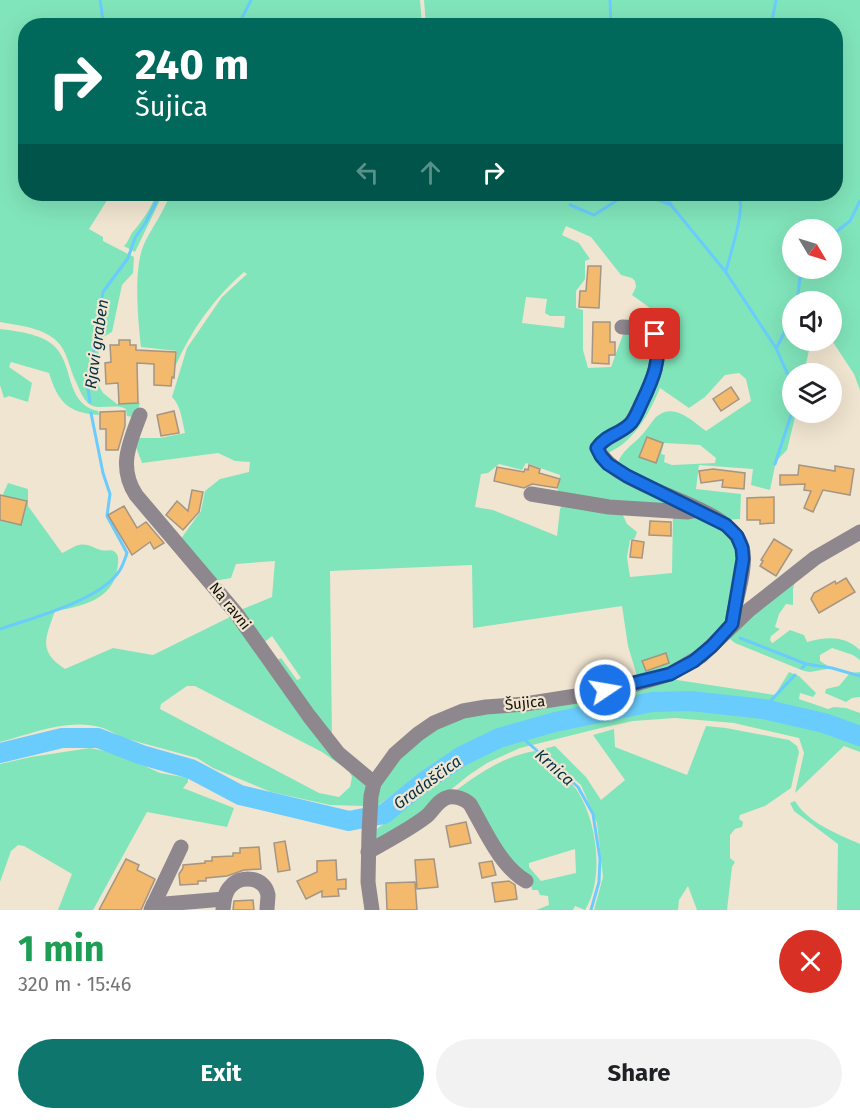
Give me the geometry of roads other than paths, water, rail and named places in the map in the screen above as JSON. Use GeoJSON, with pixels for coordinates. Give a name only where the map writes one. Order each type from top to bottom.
{"type":"FeatureCollection","features":[{"type":"Feature","properties":{"kind":"street"},"geometry":{"type":"LineString","coordinates":[[622,327],[643,328],[655,334],[658,347],[657,367],[631,423],[601,441],[597,448],[608,464],[627,476],[726,525],[737,536],[742,548],[742,569],[732,624]]}},
{"type":"Feature","properties":{"kind":"street","name":"Na ravni"},"geometry":{"type":"LineString","coordinates":[[140,415],[125,466],[130,486],[236,613],[309,716],[373,790]]}},
{"type":"Feature","properties":{"kind":"street"},"geometry":{"type":"LineString","coordinates":[[531,494],[609,507],[688,512],[698,510]]}},
{"type":"Feature","properties":{"kind":"street","name":"Šujica"},"geometry":{"type":"LineString","coordinates":[[373,790],[395,754],[434,723],[463,711],[589,694],[670,674],[701,656],[732,624],[815,558],[860,532]]}},
{"type":"Feature","properties":{"kind":"street"},"geometry":{"type":"LineString","coordinates":[[372,910],[368,882],[368,852],[373,790]]}},
{"type":"Feature","properties":{"kind":"street"},"geometry":{"type":"LineString","coordinates":[[368,852],[427,816],[439,802],[448,797],[458,798],[470,804],[505,861],[518,876],[526,881]]}},
{"type":"Feature","properties":{"kind":"street"},"geometry":{"type":"LineString","coordinates":[[181,847],[152,908],[224,904],[230,887],[238,881],[249,878],[258,880],[265,887],[268,895],[267,910]]}},
{"type":"Feature","properties":{"kind":"waterway"},"geometry":{"type":"LineString","coordinates":[[100,0],[103,18]]}},
{"type":"Feature","properties":{"kind":"waterway","name":"Rjavi graben"},"geometry":{"type":"LineString","coordinates":[[242,18],[251,0]]}},
{"type":"Feature","properties":{"kind":"waterway"},"geometry":{"type":"LineString","coordinates":[[610,0],[611,18]]}},
{"type":"Feature","properties":{"kind":"waterway"},"geometry":{"type":"LineString","coordinates":[[773,18],[776,0]]}},
{"type":"Feature","properties":{"kind":"waterway","name":"Rjavi graben"},"geometry":{"type":"LineString","coordinates":[[90,402],[88,389],[103,292],[128,258],[135,238],[156,201]]}},
{"type":"Feature","properties":{"kind":"waterway"},"geometry":{"type":"LineString","coordinates":[[570,205],[594,215],[616,201]]}},
{"type":"Feature","properties":{"kind":"waterway"},"geometry":{"type":"LineString","coordinates":[[661,201],[671,205]]}},
{"type":"Feature","properties":{"kind":"waterway"},"geometry":{"type":"LineString","coordinates":[[669,201],[725,271],[776,348],[783,363]]}},
{"type":"Feature","properties":{"kind":"waterway"},"geometry":{"type":"LineString","coordinates":[[726,271],[739,221],[740,201]]}},
{"type":"Feature","properties":{"kind":"waterway"},"geometry":{"type":"LineString","coordinates":[[842,227],[850,221],[860,201]]}},
{"type":"Feature","properties":{"kind":"waterway"},"geometry":{"type":"LineString","coordinates":[[798,291],[800,279]]}},
{"type":"Feature","properties":{"kind":"waterway"},"geometry":{"type":"LineString","coordinates":[[777,347],[782,337]]}},
{"type":"Feature","properties":{"kind":"waterway","name":"Rjavi graben"},"geometry":{"type":"LineString","coordinates":[[0,629],[83,599],[111,581],[123,564],[127,553],[107,516],[110,494],[103,473],[91,413]]}},
{"type":"Feature","properties":{"kind":"waterway"},"geometry":{"type":"LineString","coordinates":[[775,464],[788,423]]}},
{"type":"Feature","properties":{"kind":"waterway"},"geometry":{"type":"LineString","coordinates":[[740,638],[806,664]]}},
{"type":"Feature","properties":{"kind":"waterway"},"geometry":{"type":"LineString","coordinates":[[802,668],[806,664],[860,676]]}},
{"type":"Feature","properties":{"kind":"waterway"},"geometry":{"type":"LineString","coordinates":[[763,709],[795,675]]}},
{"type":"Feature","properties":{"kind":"waterway","name":"Gradaščica"},"geometry":{"type":"LineString","coordinates":[[0,753],[62,738],[98,738],[142,755],[191,769],[240,795],[349,821],[384,814],[425,781],[462,756],[499,738],[555,722],[652,702],[691,701],[763,709],[824,723],[860,736]]}},
{"type":"Feature","properties":{"kind":"waterway","name":"Krnica"},"geometry":{"type":"LineString","coordinates":[[517,733],[578,787],[593,814],[600,859],[599,882],[591,910]]}},
{"type":"Feature","properties":{"kind":"waterway","name":"Rjavi graben"},"geometry":{"type":"LineString","coordinates":[[0,746],[3,751]]}}]}
